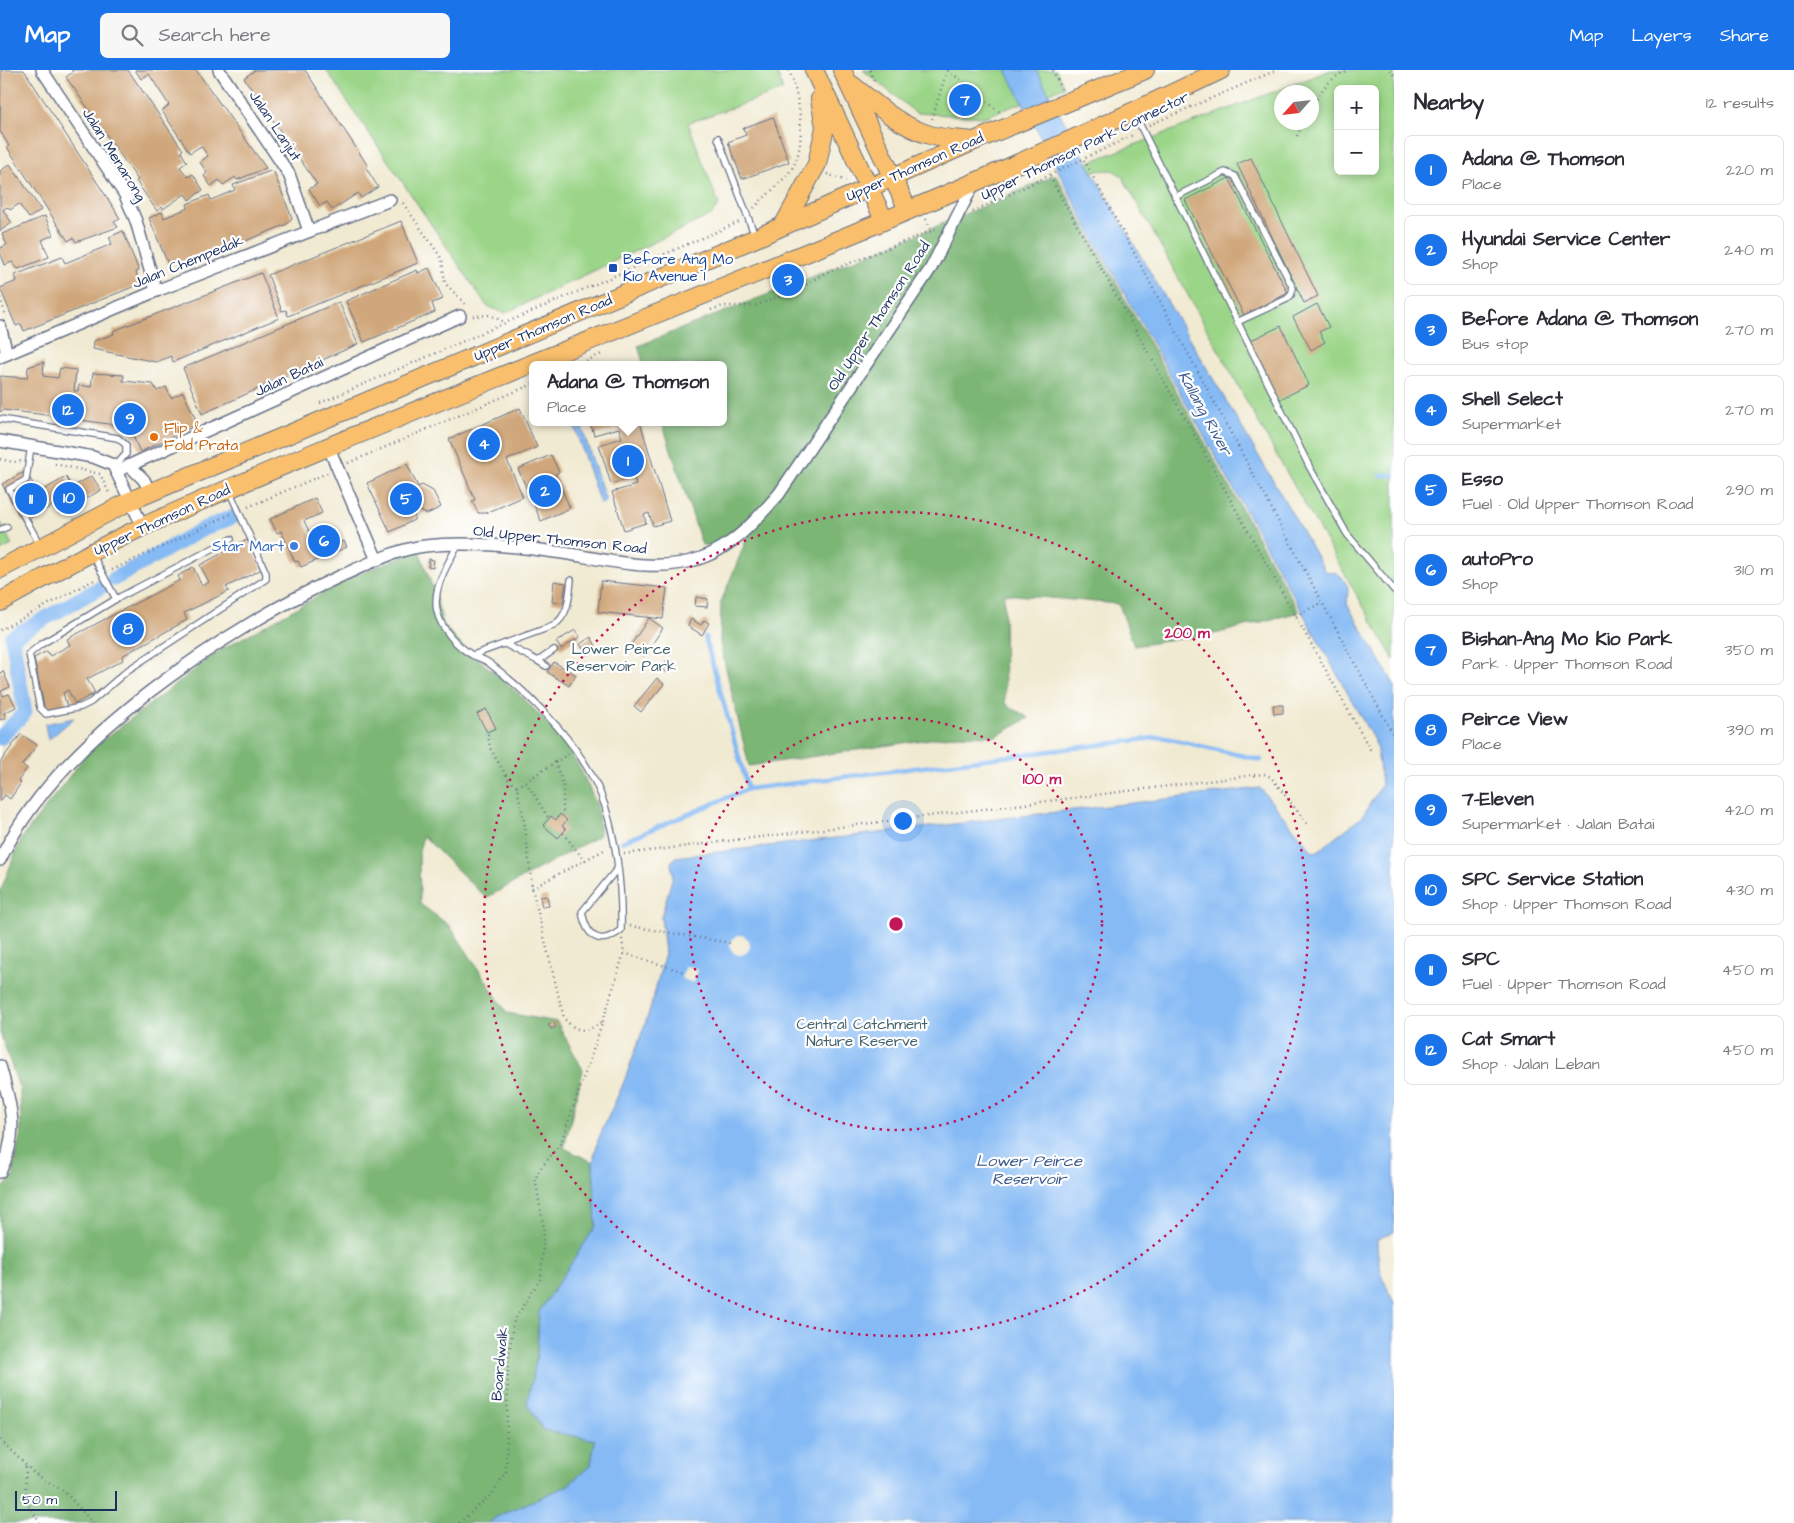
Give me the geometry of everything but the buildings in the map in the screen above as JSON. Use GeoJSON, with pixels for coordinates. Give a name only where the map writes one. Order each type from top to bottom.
{"type":"FeatureCollection","features":[{"type":"Feature","properties":{"kind":"main road","name":"Upper Thomson Road"},"geometry":{"type":"LineString","coordinates":[[0,569],[130,501],[756,238],[1027,118],[1057,100],[1145,70]]}},
{"type":"Feature","properties":{"kind":"main road","name":"Upper Thomson Road"},"geometry":{"type":"LineString","coordinates":[[537,361],[908,210],[1074,137],[1137,120],[1221,70]]}},
{"type":"Feature","properties":{"kind":"main road"},"geometry":{"type":"LineString","coordinates":[[815,73],[884,220]]}},
{"type":"Feature","properties":{"kind":"main road"},"geometry":{"type":"LineString","coordinates":[[783,226],[815,169],[825,127],[815,73]]}},
{"type":"Feature","properties":{"kind":"main road"},"geometry":{"type":"LineString","coordinates":[[845,76],[892,117],[911,127],[941,138],[974,141]]}},
{"type":"Feature","properties":{"kind":"main road"},"geometry":{"type":"LineString","coordinates":[[845,76],[908,210]]}},
{"type":"Feature","properties":{"kind":"main road","name":"Upper Thomson Road"},"geometry":{"type":"LineString","coordinates":[[0,602],[143,527],[228,488],[529,364]]}},
{"type":"Feature","properties":{"kind":"street","name":"Jalan Menarong"},"geometry":{"type":"LineString","coordinates":[[42,70],[125,195],[136,221],[156,291]]}},
{"type":"Feature","properties":{"kind":"street","name":"Jalan Lanjut"},"geometry":{"type":"LineString","coordinates":[[220,70],[290,174],[309,231]]}},
{"type":"Feature","properties":{"kind":"street","name":"Old Upper Thomson Road"},"geometry":{"type":"LineString","coordinates":[[0,860],[34,805],[70,762],[146,695],[251,622],[299,595],[377,560],[423,546],[458,544],[553,551],[643,566],[700,558],[724,546],[752,525],[779,494],[931,268],[974,181]]}},
{"type":"Feature","properties":{"kind":"street","name":"Jalan Chempedak"},"geometry":{"type":"LineString","coordinates":[[4,356],[156,291],[390,200]]}},
{"type":"Feature","properties":{"kind":"street","name":"Jalan Batai"},"geometry":{"type":"LineString","coordinates":[[115,468],[131,467],[460,316]]}},
{"type":"Feature","properties":{"kind":"street"},"geometry":{"type":"LineString","coordinates":[[0,326],[4,356]]}},
{"type":"Feature","properties":{"kind":"street"},"geometry":{"type":"LineString","coordinates":[[0,441],[93,457],[115,468],[143,527]]}},
{"type":"Feature","properties":{"kind":"street"},"geometry":{"type":"LineString","coordinates":[[328,446],[377,560]]}},
{"type":"Feature","properties":{"kind":"street"},"geometry":{"type":"LineString","coordinates":[[131,467],[144,480],[150,493]]}},
{"type":"Feature","properties":{"kind":"street"},"geometry":{"type":"LineString","coordinates":[[0,1066],[12,1111],[12,1141],[0,1172]]}},
{"type":"Feature","properties":{"kind":"lane"},"geometry":{"type":"LineString","coordinates":[[1137,120],[1310,468],[1347,534],[1394,590]]}},
{"type":"Feature","properties":{"kind":"lane"},"geometry":{"type":"LineString","coordinates":[[718,138],[756,238]]}},
{"type":"Feature","properties":{"kind":"lane"},"geometry":{"type":"LineString","coordinates":[[1175,197],[1225,172],[1235,176],[1293,288],[1292,295],[1287,299],[1238,322]]}},
{"type":"Feature","properties":{"kind":"lane"},"geometry":{"type":"LineString","coordinates":[[0,419],[118,438],[126,445],[126,454],[115,468]]}},
{"type":"Feature","properties":{"kind":"lane"},"geometry":{"type":"LineString","coordinates":[[31,446],[26,480],[9,489],[41,547]]}},
{"type":"Feature","properties":{"kind":"lane"},"geometry":{"type":"LineString","coordinates":[[228,488],[266,573],[266,579],[128,670],[91,702],[81,707],[46,714],[40,708],[29,654],[40,644],[116,599],[231,539]]}},
{"type":"Feature","properties":{"kind":"lane"},"geometry":{"type":"LineString","coordinates":[[0,530],[7,526]]}},
{"type":"Feature","properties":{"kind":"lane"},"geometry":{"type":"LineString","coordinates":[[458,544],[437,590],[438,613],[450,635],[473,655],[488,662],[524,693],[561,732],[586,767],[605,805],[616,855],[617,869],[621,927],[611,938],[599,939],[589,932],[582,912],[586,904],[617,869]]}},
{"type":"Feature","properties":{"kind":"lane"},"geometry":{"type":"LineString","coordinates":[[91,553],[116,599]]}},
{"type":"Feature","properties":{"kind":"lane"},"geometry":{"type":"LineString","coordinates":[[473,655],[553,626],[560,621],[565,614],[571,580]]}},
{"type":"Feature","properties":{"kind":"lane"},"geometry":{"type":"LineString","coordinates":[[505,644],[546,666]]}},
{"type":"Feature","properties":{"kind":"lane"},"geometry":{"type":"LineString","coordinates":[[538,661],[554,650]]}},
{"type":"Feature","properties":{"kind":"path"},"geometry":{"type":"LineString","coordinates":[[315,405],[504,322],[736,225],[794,166],[800,142],[801,121],[790,70]]}},
{"type":"Feature","properties":{"kind":"path"},"geometry":{"type":"LineString","coordinates":[[870,70],[878,88]]}},
{"type":"Feature","properties":{"kind":"path"},"geometry":{"type":"LineString","coordinates":[[930,124],[947,70],[1007,117]]}},
{"type":"Feature","properties":{"kind":"path"},"geometry":{"type":"LineString","coordinates":[[1053,70],[1062,90],[1057,100]]}},
{"type":"Feature","properties":{"kind":"path","name":"Upper Thomson Park Connector"},"geometry":{"type":"LineString","coordinates":[[705,312],[723,306],[754,306],[796,291],[825,274],[932,231],[1132,137],[1137,120],[1276,70]]}},
{"type":"Feature","properties":{"kind":"path"},"geometry":{"type":"LineString","coordinates":[[1319,92],[1332,78],[1348,70]]}},
{"type":"Feature","properties":{"kind":"path"},"geometry":{"type":"LineString","coordinates":[[1390,70],[1394,74]]}},
{"type":"Feature","properties":{"kind":"path"},"geometry":{"type":"LineString","coordinates":[[1297,136],[1300,130]]}},
{"type":"Feature","properties":{"kind":"path"},"geometry":{"type":"LineString","coordinates":[[1084,160],[1394,736]]}},
{"type":"Feature","properties":{"kind":"path"},"geometry":{"type":"LineString","coordinates":[[1050,177],[1370,751]]}},
{"type":"Feature","properties":{"kind":"path"},"geometry":{"type":"LineString","coordinates":[[390,200],[398,197],[442,259],[445,282],[475,316],[490,314],[504,322]]}},
{"type":"Feature","properties":{"kind":"path"},"geometry":{"type":"LineString","coordinates":[[586,361],[610,350]]}},
{"type":"Feature","properties":{"kind":"path"},"geometry":{"type":"LineString","coordinates":[[0,630],[104,575],[238,510],[529,386]]}},
{"type":"Feature","properties":{"kind":"path"},"geometry":{"type":"LineString","coordinates":[[0,459],[13,462],[28,459],[100,474],[111,496]]}},
{"type":"Feature","properties":{"kind":"path"},"geometry":{"type":"LineString","coordinates":[[1296,616],[1321,603]]}},
{"type":"Feature","properties":{"kind":"path"},"geometry":{"type":"LineString","coordinates":[[488,734],[490,748],[508,779],[517,787],[525,826],[532,888],[564,1018],[571,1027],[583,1030],[594,1028],[603,1021],[624,953],[621,927],[730,943]]}},
{"type":"Feature","properties":{"kind":"path"},"geometry":{"type":"LineString","coordinates":[[517,787],[574,750]]}},
{"type":"Feature","properties":{"kind":"path"},"geometry":{"type":"LineString","coordinates":[[555,762],[563,785],[563,816]]}},
{"type":"Feature","properties":{"kind":"path"},"geometry":{"type":"LineString","coordinates":[[616,855],[1264,774],[1271,777],[1308,825]]}},
{"type":"Feature","properties":{"kind":"path"},"geometry":{"type":"LineString","coordinates":[[526,782],[549,819]]}},
{"type":"Feature","properties":{"kind":"path"},"geometry":{"type":"LineString","coordinates":[[563,833],[585,860]]}},
{"type":"Feature","properties":{"kind":"path"},"geometry":{"type":"LineString","coordinates":[[532,888],[614,845]]}},
{"type":"Feature","properties":{"kind":"path"},"geometry":{"type":"LineString","coordinates":[[624,953],[684,972]]}},
{"type":"Feature","properties":{"kind":"path","name":"Boardwalk"},"geometry":{"type":"LineString","coordinates":[[459,1523],[494,1492],[506,1471],[508,1366],[513,1324],[541,1278],[544,1229],[535,1179],[541,1168],[561,1143],[603,1021]]}},
{"type":"Feature","properties":{"kind":"path"},"geometry":{"type":"LineString","coordinates":[[0,1440],[34,1473],[65,1492],[93,1523]]}},
{"type":"Feature","properties":{"kind":"path"},"geometry":{"type":"LineString","coordinates":[[26,1466],[25,1500],[40,1523]]}},
{"type":"Feature","properties":{"kind":"green space"},"geometry":{"type":"Polygon","coordinates":[[[326,70],[776,70],[783,90],[688,123],[719,205],[711,215],[505,313],[487,306],[326,70]]]}},
{"type":"Feature","properties":{"kind":"green space"},"geometry":{"type":"Polygon","coordinates":[[[863,70],[1056,70],[1064,87],[984,117],[916,113],[863,70]]]}},
{"type":"Feature","properties":{"kind":"green space"},"geometry":{"type":"Polygon","coordinates":[[[1331,70],[1394,70],[1394,660],[1276,454],[1122,176],[1113,170],[1092,171],[1087,163],[1274,92],[1274,130],[1319,130],[1319,85],[1292,85],[1331,70]]]}},
{"type":"Feature","properties":{"kind":"green space"},"geometry":{"type":"Polygon","coordinates":[[[1056,175],[1299,612],[1219,633],[1134,646],[1119,604],[1004,594],[1005,704],[1029,718],[996,736],[957,735],[749,766],[720,643],[721,602],[752,526],[724,546],[702,545],[663,426],[727,426],[727,361],[643,361],[638,346],[902,241],[1056,175]]]}},
{"type":"Feature","properties":{"kind":"green space"},"geometry":{"type":"Polygon","coordinates":[[[0,521],[12,545],[0,551],[0,521]]]}},
{"type":"Feature","properties":{"kind":"green space"},"geometry":{"type":"Polygon","coordinates":[[[419,550],[435,594],[443,624],[456,640],[520,695],[557,733],[580,768],[597,805],[600,835],[486,898],[423,836],[419,851],[420,904],[450,926],[507,1013],[557,1022],[583,1070],[564,1148],[593,1162],[596,1226],[539,1312],[537,1357],[527,1403],[543,1430],[595,1440],[591,1465],[567,1486],[498,1516],[489,1523],[0,1523],[0,1191],[13,1177],[21,1129],[20,1090],[0,1033],[0,892],[21,839],[89,751],[219,651],[354,576],[419,550]]]}},
{"type":"Feature","properties":{"kind":"water","name":"Lower Peirce Reservoir"},"geometry":{"type":"Polygon","coordinates":[[[1006,70],[1036,70],[1142,259],[1325,571],[1336,573],[1342,577],[1348,587],[1347,604],[1394,684],[1394,1232],[1377,1239],[1381,1272],[1394,1303],[1394,1523],[489,1523],[498,1516],[567,1486],[591,1465],[595,1440],[543,1430],[527,1403],[537,1357],[539,1312],[596,1226],[593,1162],[598,1140],[624,1082],[650,1010],[665,953],[661,917],[673,876],[671,863],[675,857],[1260,788],[1313,852],[1318,851],[1362,817],[1382,784],[1376,744],[1088,228],[1006,70]]]}},
{"type":"Feature","properties":{"kind":"water"},"geometry":{"type":"Polygon","coordinates":[[[574,426],[587,426],[582,428],[606,502],[600,504],[574,426]]]}},
{"type":"Feature","properties":{"kind":"water"},"geometry":{"type":"Polygon","coordinates":[[[74,718],[48,740],[45,724],[74,718]]]}},
{"type":"Feature","properties":{"kind":"pier"},"geometry":{"type":"Polygon","coordinates":[[[736,935],[744,935],[750,941],[750,949],[744,955],[736,955],[730,949],[730,941],[736,935]]]}},
{"type":"Feature","properties":{"kind":"pier"},"geometry":{"type":"Polygon","coordinates":[[[686,966],[698,970],[693,983],[681,978],[686,966]]]}},
{"type":"Feature","properties":{"kind":"waterway"},"geometry":{"type":"LineString","coordinates":[[1381,475],[1394,475]]}},
{"type":"Feature","properties":{"kind":"waterway"},"geometry":{"type":"LineString","coordinates":[[114,579],[203,529],[235,516]]}},
{"type":"Feature","properties":{"kind":"waterway"},"geometry":{"type":"LineString","coordinates":[[0,738],[25,712],[12,637],[101,587]]}},
{"type":"Feature","properties":{"kind":"waterway"},"geometry":{"type":"LineString","coordinates":[[705,637],[748,789],[1162,737],[1261,760]]}},
{"type":"Feature","properties":{"kind":"waterway"},"geometry":{"type":"LineString","coordinates":[[622,842],[748,789]]}},
{"type":"Feature","properties":{"kind":"place","name":"Bishan-Ang Mo Kio Park"},"geometry":{"type":"Point","coordinates":[965,100]}},
{"type":"Feature","properties":{"kind":"place","name":"Before Ang Mo Kio Avenue 1"},"geometry":{"type":"Point","coordinates":[613,268]}},
{"type":"Feature","properties":{"kind":"place","name":"Before Adana @ Thomson"},"geometry":{"type":"Point","coordinates":[788,280]}},
{"type":"Feature","properties":{"kind":"place","name":"Cat Smart"},"geometry":{"type":"Point","coordinates":[68,410]}},
{"type":"Feature","properties":{"kind":"place","name":"7-Eleven"},"geometry":{"type":"Point","coordinates":[130,419]}},
{"type":"Feature","properties":{"kind":"place","name":"Flip & Fold Prata"},"geometry":{"type":"Point","coordinates":[154,437]}},
{"type":"Feature","properties":{"kind":"place","name":"Shell Select"},"geometry":{"type":"Point","coordinates":[484,444]}},
{"type":"Feature","properties":{"kind":"place","name":"Adana @ Thomson"},"geometry":{"type":"Point","coordinates":[628,461]}},
{"type":"Feature","properties":{"kind":"place","name":"Hyundai Service Center"},"geometry":{"type":"Point","coordinates":[545,491]}},
{"type":"Feature","properties":{"kind":"place","name":"SPC Service Station"},"geometry":{"type":"Point","coordinates":[69,498]}},
{"type":"Feature","properties":{"kind":"place","name":"SPC"},"geometry":{"type":"Point","coordinates":[31,499]}},
{"type":"Feature","properties":{"kind":"place","name":"Esso"},"geometry":{"type":"Point","coordinates":[406,499]}},
{"type":"Feature","properties":{"kind":"place","name":"autoPro"},"geometry":{"type":"Point","coordinates":[324,541]}},
{"type":"Feature","properties":{"kind":"place","name":"Star Mart"},"geometry":{"type":"Point","coordinates":[294,546]}},
{"type":"Feature","properties":{"kind":"place","name":"Peirce View"},"geometry":{"type":"Point","coordinates":[128,629]}},
{"type":"Feature","properties":{"kind":"water label","name":"Kallang River"},"geometry":{"type":"Point","coordinates":[1205,413]}},
{"type":"Feature","properties":{"kind":"park label","name":"Lower Peirce Reservoir Park"},"geometry":{"type":"Point","coordinates":[621,658]}},
{"type":"Feature","properties":{"kind":"park label","name":"Central Catchment Nature Reserve"},"geometry":{"type":"Point","coordinates":[862,1032]}}]}
